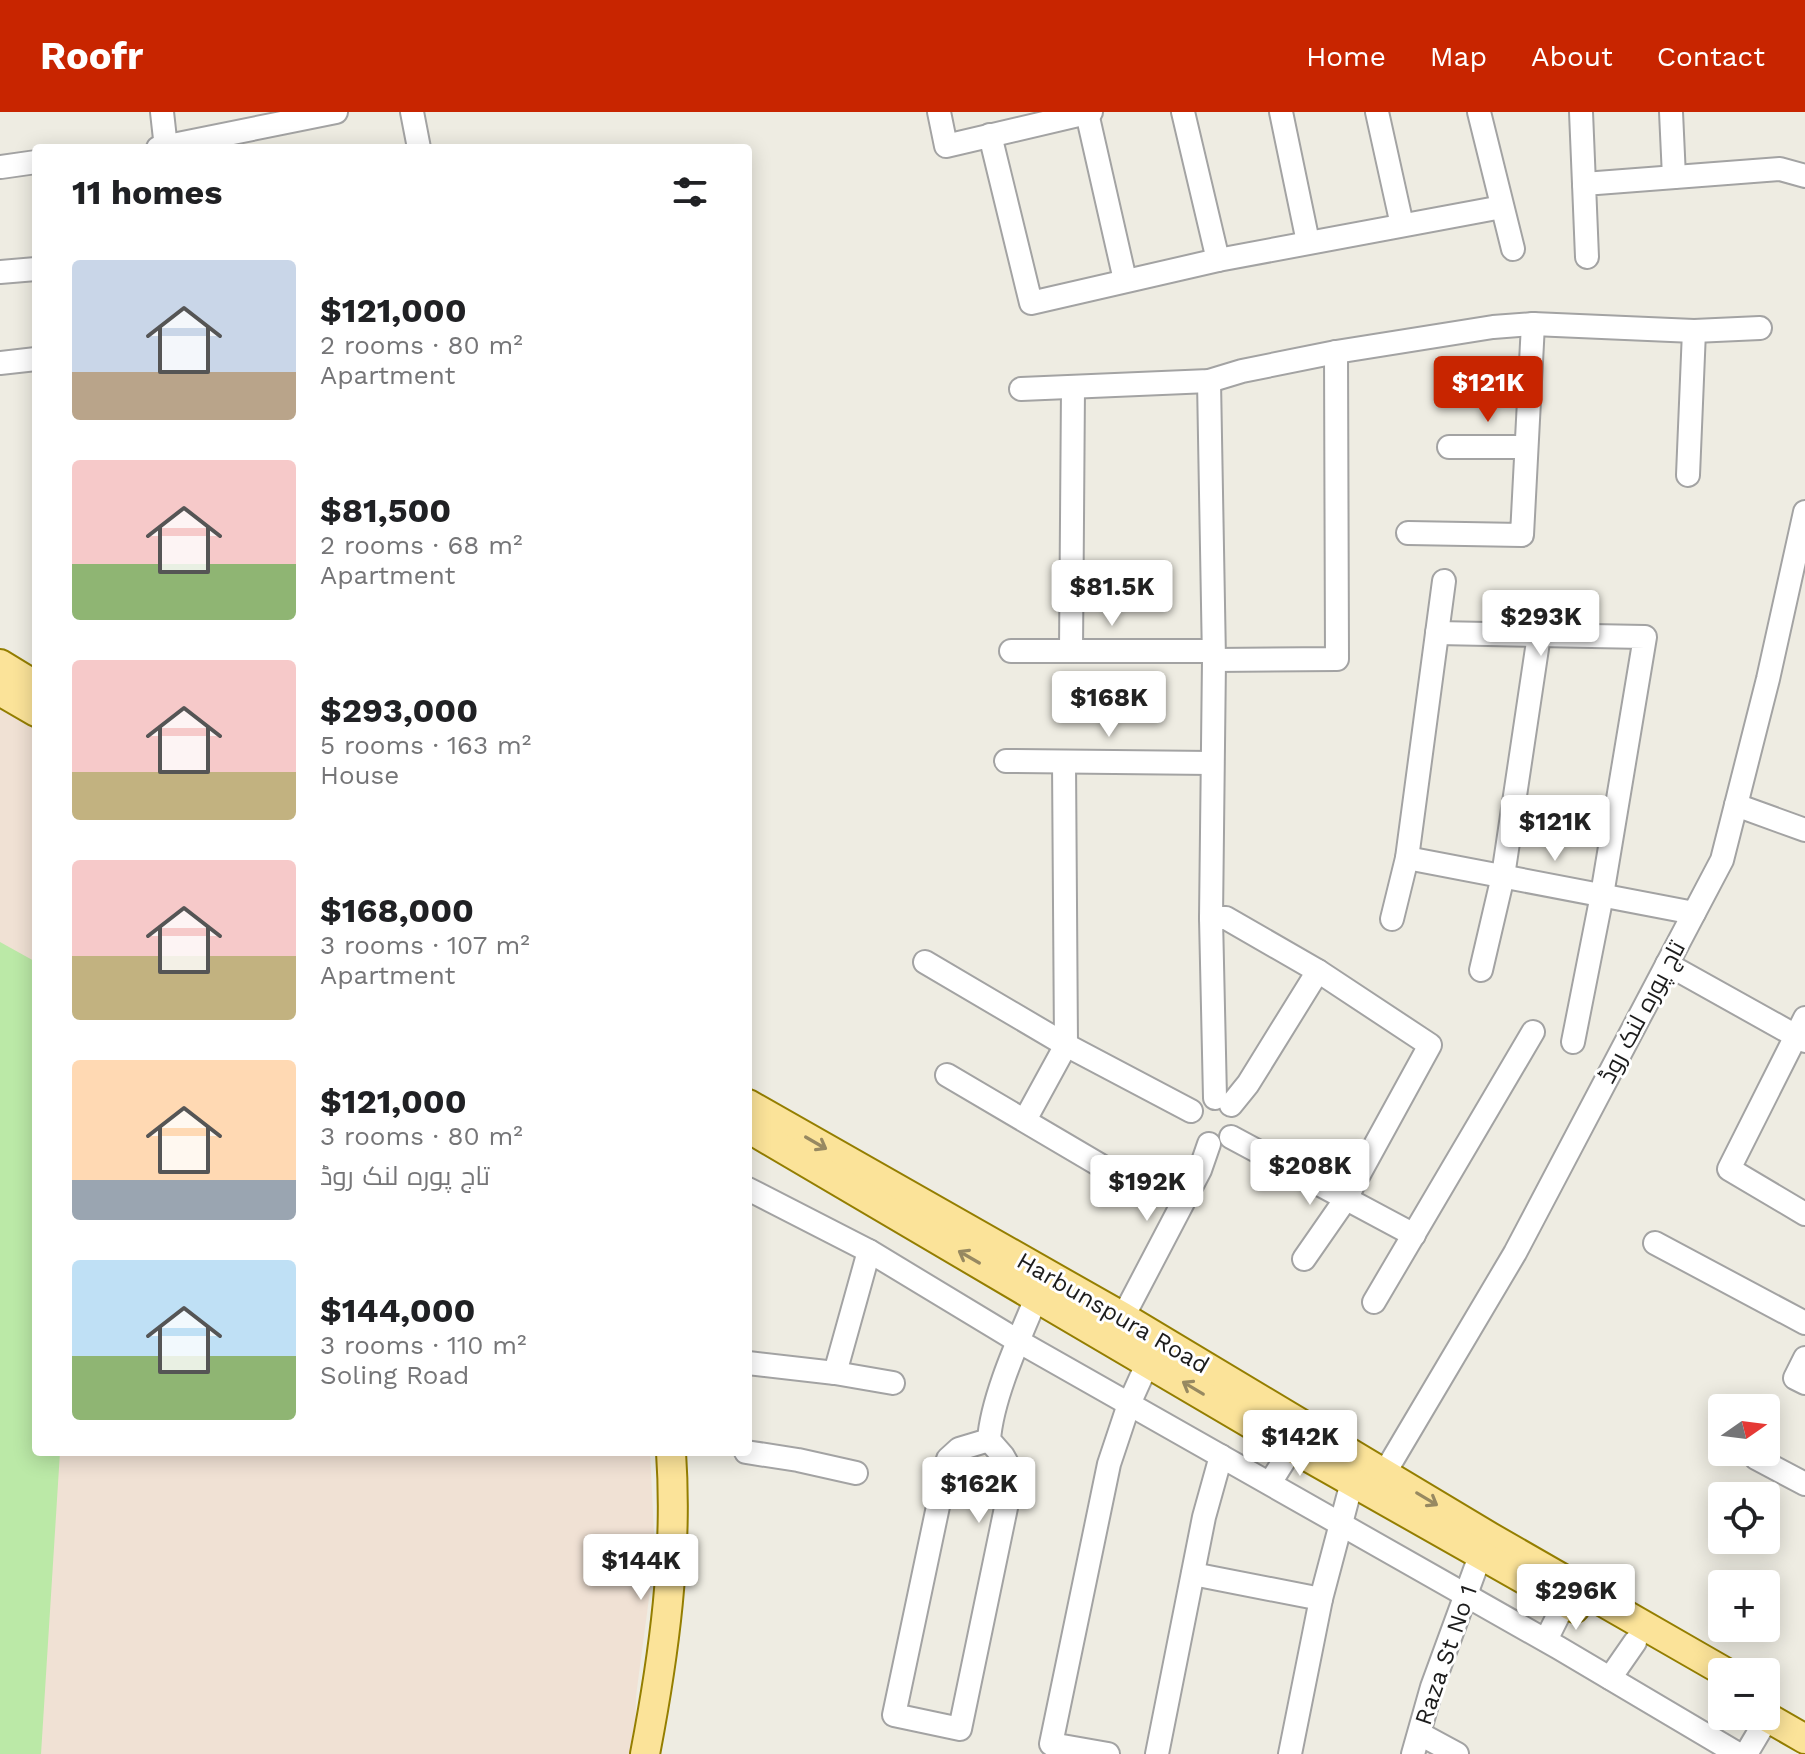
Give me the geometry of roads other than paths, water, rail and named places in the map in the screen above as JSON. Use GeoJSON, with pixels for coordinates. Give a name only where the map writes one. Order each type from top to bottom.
{"type":"FeatureCollection","features":[{"type":"Feature","properties":{"kind":"main road"},"geometry":{"type":"LineString","coordinates":[[0,664],[32,684]]}},
{"type":"Feature","properties":{"kind":"main road"},"geometry":{"type":"LineString","coordinates":[[0,691],[32,710]]}},
{"type":"Feature","properties":{"kind":"main road","name":"Harbunspura Road"},"geometry":{"type":"LineString","coordinates":[[752,1106],[1123,1317],[1384,1474],[1565,1602],[1708,1684]]}},
{"type":"Feature","properties":{"kind":"main road","name":"Harbunspura Road"},"geometry":{"type":"LineString","coordinates":[[752,1130],[1352,1482],[1708,1663]]}},
{"type":"Feature","properties":{"kind":"main road"},"geometry":{"type":"LineString","coordinates":[[645,1754],[666,1615],[673,1511],[671,1456]]}},
{"type":"Feature","properties":{"kind":"main road"},"geometry":{"type":"LineString","coordinates":[[1780,1713],[1805,1718]]}},
{"type":"Feature","properties":{"kind":"main road"},"geometry":{"type":"LineString","coordinates":[[1780,1720],[1805,1739]]}},
{"type":"Feature","properties":{"kind":"street"},"geometry":{"type":"LineString","coordinates":[[162,112],[166,144]]}},
{"type":"Feature","properties":{"kind":"street"},"geometry":{"type":"LineString","coordinates":[[180,144],[274,118],[336,112]]}},
{"type":"Feature","properties":{"kind":"street"},"geometry":{"type":"LineString","coordinates":[[412,112],[418,144]]}},
{"type":"Feature","properties":{"kind":"street"},"geometry":{"type":"LineString","coordinates":[[939,112],[946,146],[1089,112],[1125,280]]}},
{"type":"Feature","properties":{"kind":"street"},"geometry":{"type":"LineString","coordinates":[[1183,112],[1218,260]]}},
{"type":"Feature","properties":{"kind":"street"},"geometry":{"type":"LineString","coordinates":[[1281,112],[1308,242]]}},
{"type":"Feature","properties":{"kind":"street"},"geometry":{"type":"LineString","coordinates":[[1377,112],[1402,225]]}},
{"type":"Feature","properties":{"kind":"street"},"geometry":{"type":"LineString","coordinates":[[1479,112],[1513,249]]}},
{"type":"Feature","properties":{"kind":"street"},"geometry":{"type":"LineString","coordinates":[[1581,112],[1587,257]]}},
{"type":"Feature","properties":{"kind":"street"},"geometry":{"type":"LineString","coordinates":[[1671,112],[1674,177]]}},
{"type":"Feature","properties":{"kind":"street"},"geometry":{"type":"LineString","coordinates":[[990,135],[1031,303],[1218,260],[1502,207]]}},
{"type":"Feature","properties":{"kind":"street"},"geometry":{"type":"LineString","coordinates":[[1,167],[32,163]]}},
{"type":"Feature","properties":{"kind":"street"},"geometry":{"type":"LineString","coordinates":[[1584,184],[1780,169],[1805,176]]}},
{"type":"Feature","properties":{"kind":"street"},"geometry":{"type":"LineString","coordinates":[[0,272],[32,269]]}},
{"type":"Feature","properties":{"kind":"street"},"geometry":{"type":"LineString","coordinates":[[1408,533],[1522,535],[1533,324]]}},
{"type":"Feature","properties":{"kind":"street"},"geometry":{"type":"LineString","coordinates":[[1021,389],[1209,381],[1242,371],[1336,352],[1493,327],[1533,324],[1694,331],[1760,328]]}},
{"type":"Feature","properties":{"kind":"street"},"geometry":{"type":"LineString","coordinates":[[1688,475],[1694,331]]}},
{"type":"Feature","properties":{"kind":"street"},"geometry":{"type":"LineString","coordinates":[[1011,651],[1337,659],[1336,352]]}},
{"type":"Feature","properties":{"kind":"street"},"geometry":{"type":"LineString","coordinates":[[0,363],[32,359]]}},
{"type":"Feature","properties":{"kind":"street"},"geometry":{"type":"LineString","coordinates":[[1209,381],[1213,656],[1211,918],[1223,1101],[1236,1116],[1235,1131],[1231,1137],[1218,1144],[1199,1140],[1189,1122],[1191,1111],[1197,1103],[1223,1101],[1248,1084],[1318,971]]}},
{"type":"Feature","properties":{"kind":"street"},"geometry":{"type":"LineString","coordinates":[[1071,651],[1073,388]]}},
{"type":"Feature","properties":{"kind":"street"},"geometry":{"type":"LineString","coordinates":[[1449,447],[1526,447]]}},
{"type":"Feature","properties":{"kind":"street","name":"تاج پورہ لنک روڈ"},"geometry":{"type":"LineString","coordinates":[[1384,1474],[1515,1253],[1722,860],[1796,606],[1805,512]]}},
{"type":"Feature","properties":{"kind":"street"},"geometry":{"type":"LineString","coordinates":[[1392,919],[1407,858],[1444,581]]}},
{"type":"Feature","properties":{"kind":"street"},"geometry":{"type":"LineString","coordinates":[[1437,633],[1645,637],[1602,895],[1573,1042]]}},
{"type":"Feature","properties":{"kind":"street"},"geometry":{"type":"LineString","coordinates":[[1481,970],[1503,876],[1539,635]]}},
{"type":"Feature","properties":{"kind":"street"},"geometry":{"type":"LineString","coordinates":[[1006,761],[1212,763]]}},
{"type":"Feature","properties":{"kind":"street"},"geometry":{"type":"LineString","coordinates":[[1025,1120],[1066,1045],[1064,762]]}},
{"type":"Feature","properties":{"kind":"street"},"geometry":{"type":"LineString","coordinates":[[1736,805],[1805,830]]}},
{"type":"Feature","properties":{"kind":"street"},"geometry":{"type":"LineString","coordinates":[[1407,858],[1694,913]]}},
{"type":"Feature","properties":{"kind":"street"},"geometry":{"type":"LineString","coordinates":[[1211,918],[1226,918],[1318,971],[1430,1045],[1345,1200],[1304,1259]]}},
{"type":"Feature","properties":{"kind":"street"},"geometry":{"type":"LineString","coordinates":[[925,962],[1066,1045],[1191,1111]]}},
{"type":"Feature","properties":{"kind":"street"},"geometry":{"type":"LineString","coordinates":[[1667,964],[1802,1032],[1729,1169],[1805,1214]]}},
{"type":"Feature","properties":{"kind":"street"},"geometry":{"type":"LineString","coordinates":[[1374,1302],[1533,1032]]}},
{"type":"Feature","properties":{"kind":"street"},"geometry":{"type":"LineString","coordinates":[[947,1075],[1132,1184]]}},
{"type":"Feature","properties":{"kind":"street"},"geometry":{"type":"LineString","coordinates":[[1231,1137],[1414,1235]]}},
{"type":"Feature","properties":{"kind":"street"},"geometry":{"type":"LineString","coordinates":[[1123,1317],[1200,1170],[1209,1144]]}},
{"type":"Feature","properties":{"kind":"street"},"geometry":{"type":"LineString","coordinates":[[752,1191],[869,1251],[1018,1341],[1546,1640],[1738,1754]]}},
{"type":"Feature","properties":{"kind":"street"},"geometry":{"type":"LineString","coordinates":[[1655,1243],[1805,1323]]}},
{"type":"Feature","properties":{"kind":"street"},"geometry":{"type":"LineString","coordinates":[[835,1373],[869,1251]]}},
{"type":"Feature","properties":{"kind":"street"},"geometry":{"type":"LineString","coordinates":[[989,1440],[959,1449],[948,1459],[894,1715],[960,1729],[1013,1474],[989,1440],[990,1425],[1018,1341],[1037,1296]]}},
{"type":"Feature","properties":{"kind":"street"},"geometry":{"type":"LineString","coordinates":[[1805,1358],[1795,1378],[1805,1383]]}},
{"type":"Feature","properties":{"kind":"street"},"geometry":{"type":"LineString","coordinates":[[1108,1754],[1051,1744],[1109,1464],[1129,1404],[1148,1362]]}},
{"type":"Feature","properties":{"kind":"street"},"geometry":{"type":"LineString","coordinates":[[752,1363],[893,1383]]}},
{"type":"Feature","properties":{"kind":"street"},"geometry":{"type":"LineString","coordinates":[[1270,1483],[1292,1448]]}},
{"type":"Feature","properties":{"kind":"street"},"geometry":{"type":"LineString","coordinates":[[752,1453],[856,1473]]}},
{"type":"Feature","properties":{"kind":"street"},"geometry":{"type":"LineString","coordinates":[[1157,1754],[1204,1517],[1221,1456]]}},
{"type":"Feature","properties":{"kind":"street"},"geometry":{"type":"LineString","coordinates":[[1771,1466],[1805,1484]]}},
{"type":"Feature","properties":{"kind":"street"},"geometry":{"type":"LineString","coordinates":[[1290,1754],[1321,1599],[1352,1482]]}},
{"type":"Feature","properties":{"kind":"street","name":"Raza St No 1"},"geometry":{"type":"LineString","coordinates":[[1416,1744],[1432,1687],[1485,1547]]}},
{"type":"Feature","properties":{"kind":"street"},"geometry":{"type":"LineString","coordinates":[[1193,1574],[1321,1599]]}},
{"type":"Feature","properties":{"kind":"street"},"geometry":{"type":"LineString","coordinates":[[1546,1640],[1565,1602]]}},
{"type":"Feature","properties":{"kind":"street"},"geometry":{"type":"LineString","coordinates":[[1610,1678],[1635,1642]]}},
{"type":"Feature","properties":{"kind":"street"},"geometry":{"type":"LineString","coordinates":[[1746,1754],[1757,1730]]}},
{"type":"Feature","properties":{"kind":"street"},"geometry":{"type":"LineString","coordinates":[[1416,1744],[1457,1754]]}}]}
